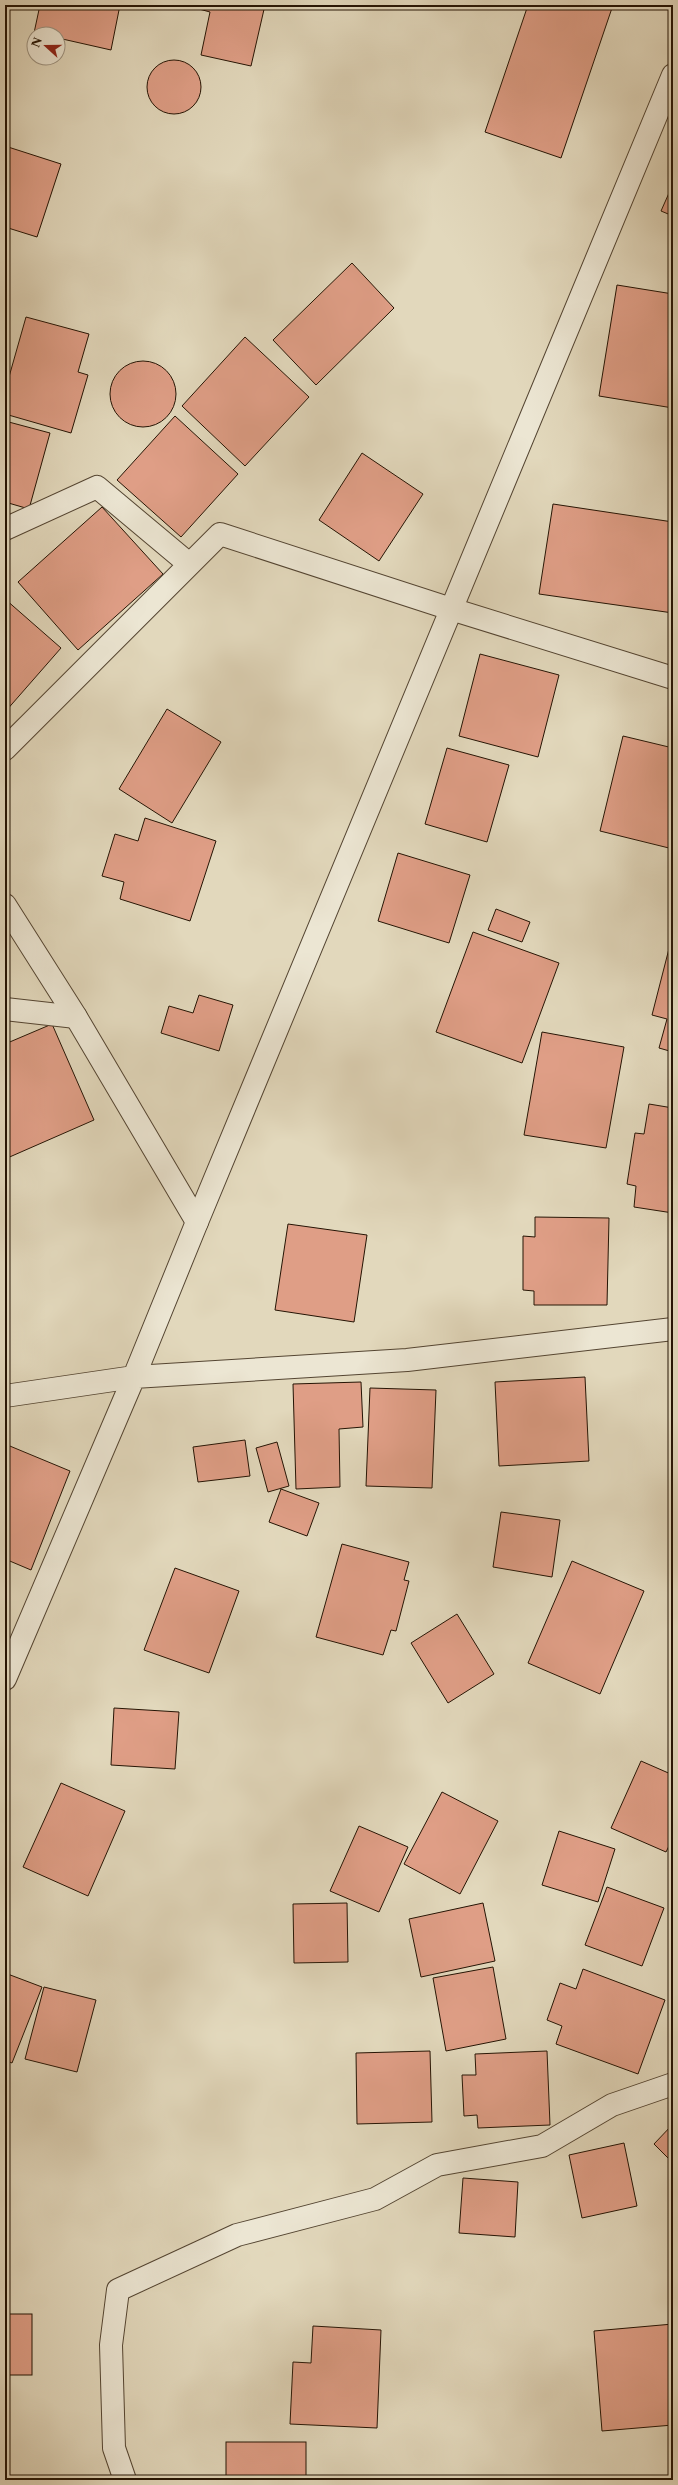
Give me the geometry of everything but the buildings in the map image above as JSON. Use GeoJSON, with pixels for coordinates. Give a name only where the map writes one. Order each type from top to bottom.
{"type":"FeatureCollection","features":[{"type":"Feature","properties":{"kind":"street"},"geometry":{"type":"LineString","coordinates":[[5,1679],[134,1377],[673,75]]}},
{"type":"Feature","properties":{"kind":"street"},"geometry":{"type":"LineString","coordinates":[[5,529],[97,487],[189,564]]}},
{"type":"Feature","properties":{"kind":"street"},"geometry":{"type":"LineString","coordinates":[[5,749],[220,534],[451,610],[673,678]]}},
{"type":"Feature","properties":{"kind":"street"},"geometry":{"type":"LineString","coordinates":[[5,905],[76,1017],[197,1222]]}},
{"type":"Feature","properties":{"kind":"street"},"geometry":{"type":"LineString","coordinates":[[5,1009],[76,1017]]}},
{"type":"Feature","properties":{"kind":"street"},"geometry":{"type":"LineString","coordinates":[[5,1396],[134,1377],[407,1360],[673,1329]]}},
{"type":"Feature","properties":{"kind":"street"},"geometry":{"type":"LineString","coordinates":[[125,2480],[114,2448],[111,2345],[118,2290],[237,2235],[374,2199],[437,2165],[542,2146],[612,2105],[673,2084]]}}]}
